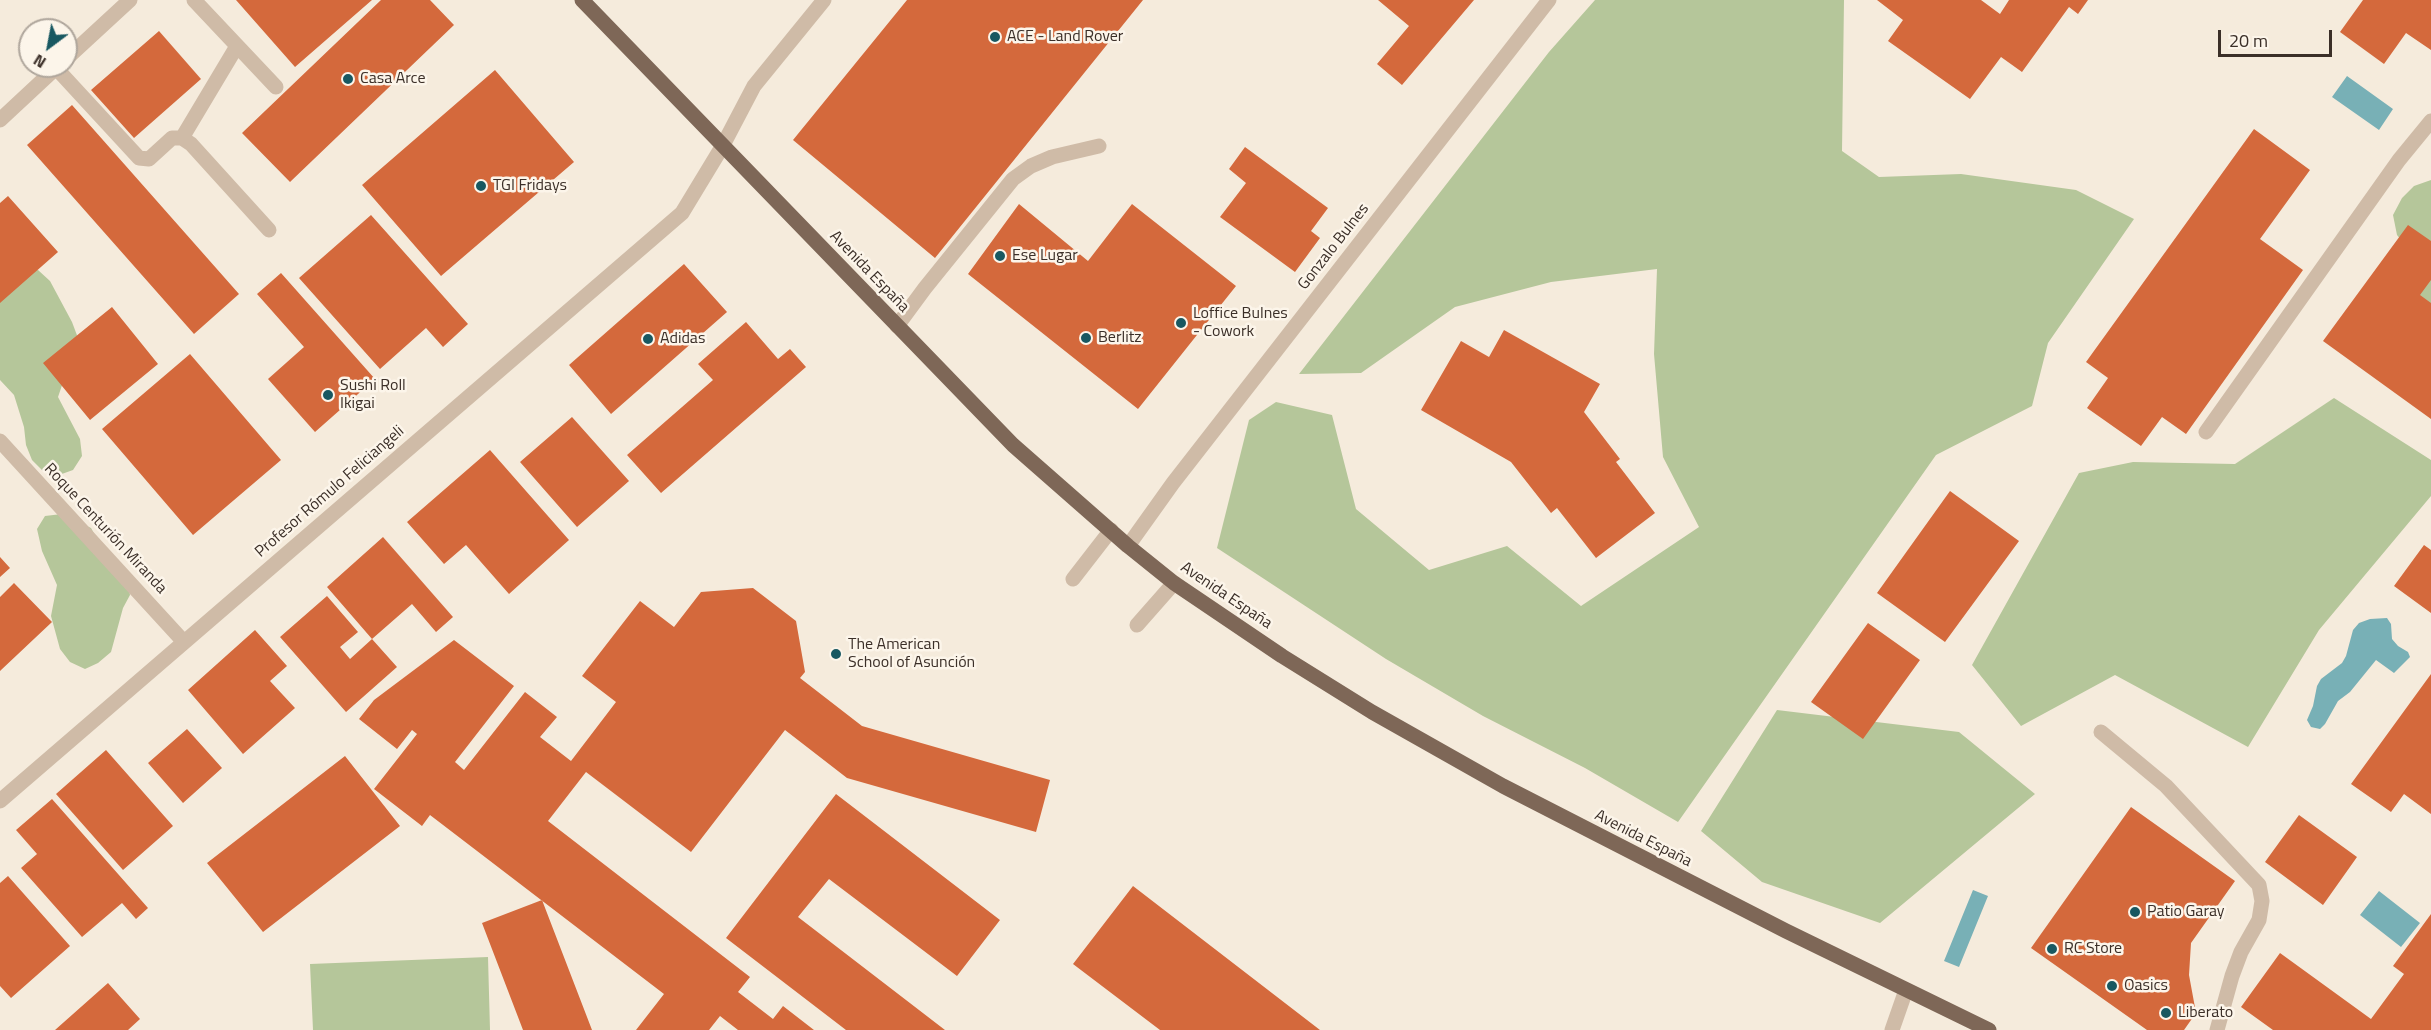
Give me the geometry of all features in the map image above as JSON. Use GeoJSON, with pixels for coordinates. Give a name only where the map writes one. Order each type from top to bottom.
{"type":"FeatureCollection","features":[{"type":"Feature","properties":{"kind":"main road","name":"Avenida España"},"geometry":{"type":"LineString","coordinates":[[582,0],[1013,445],[1128,546],[1174,583],[1282,656],[1372,712],[1503,786],[1622,849],[1906,990],[1972,1026],[1989,1030]]}},
{"type":"Feature","properties":{"kind":"street"},"geometry":{"type":"LineString","coordinates":[[78,47],[129,0]]}},
{"type":"Feature","properties":{"kind":"street"},"geometry":{"type":"LineString","coordinates":[[194,0],[276,87]]}},
{"type":"Feature","properties":{"kind":"street","name":"Profesor Rómulo Feliciangeli"},"geometry":{"type":"LineString","coordinates":[[0,801],[682,213],[722,147],[754,86],[824,0]]}},
{"type":"Feature","properties":{"kind":"street","name":"Gonzalo Bulnes"},"geometry":{"type":"LineString","coordinates":[[1128,546],[1173,483],[1549,0]]}},
{"type":"Feature","properties":{"kind":"street"},"geometry":{"type":"LineString","coordinates":[[182,138],[237,46]]}},
{"type":"Feature","properties":{"kind":"street"},"geometry":{"type":"LineString","coordinates":[[0,120],[45,78]]}},
{"type":"Feature","properties":{"kind":"street"},"geometry":{"type":"LineString","coordinates":[[72,78],[139,158],[149,159],[172,138],[182,138],[191,144],[269,230]]}},
{"type":"Feature","properties":{"kind":"street"},"geometry":{"type":"LineString","coordinates":[[2206,432],[2399,160],[2431,121]]}},
{"type":"Feature","properties":{"kind":"street"},"geometry":{"type":"LineString","coordinates":[[897,326],[1013,179],[1031,166],[1052,157],[1099,146]]}},
{"type":"Feature","properties":{"kind":"street","name":"Roque Centurión Miranda"},"geometry":{"type":"LineString","coordinates":[[0,441],[184,642]]}},
{"type":"Feature","properties":{"kind":"street"},"geometry":{"type":"LineString","coordinates":[[1073,579],[1111,530]]}},
{"type":"Feature","properties":{"kind":"street"},"geometry":{"type":"LineString","coordinates":[[1137,626],[1174,583]]}},
{"type":"Feature","properties":{"kind":"street"},"geometry":{"type":"LineString","coordinates":[[2101,732],[2166,786],[2259,885],[2262,901],[2259,920],[2241,952],[2217,1030]]}},
{"type":"Feature","properties":{"kind":"street"},"geometry":{"type":"LineString","coordinates":[[1892,1030],[1906,990]]}},
{"type":"Feature","properties":{"kind":"green space"},"geometry":{"type":"Polygon","coordinates":[[[1595,0],[1844,0],[1842,151],[1879,177],[1961,174],[2076,190],[2134,219],[2048,343],[2032,406],[1936,455],[1678,822],[1585,768],[1483,716],[1386,659],[1217,548],[1249,420],[1276,402],[1332,415],[1356,509],[1429,570],[1507,546],[1581,606],[1699,527],[1663,457],[1654,354],[1657,269],[1551,282],[1455,307],[1361,373],[1299,374],[1549,52],[1595,0]]]}},
{"type":"Feature","properties":{"kind":"green space"},"geometry":{"type":"Polygon","coordinates":[[[2431,180],[2431,323],[2406,317],[2409,250],[2397,235],[2393,215],[2402,198],[2414,186],[2431,180]]]}},
{"type":"Feature","properties":{"kind":"green space"},"geometry":{"type":"Polygon","coordinates":[[[22,270],[38,270],[50,281],[78,338],[58,397],[80,439],[82,456],[73,470],[59,475],[43,471],[32,460],[14,395],[0,380],[0,295],[22,270]]]}},
{"type":"Feature","properties":{"kind":"green space"},"geometry":{"type":"Polygon","coordinates":[[[2334,398],[2431,460],[2431,496],[2319,630],[2248,747],[2115,675],[2021,726],[1972,665],[2079,473],[2133,462],[2235,464],[2334,398]]]}},
{"type":"Feature","properties":{"kind":"green space"},"geometry":{"type":"Polygon","coordinates":[[[62,514],[91,528],[106,555],[127,580],[130,595],[123,608],[111,652],[98,663],[85,669],[70,662],[60,649],[51,616],[57,585],[42,551],[37,529],[45,516],[62,514]]]}},
{"type":"Feature","properties":{"kind":"green space"},"geometry":{"type":"Polygon","coordinates":[[[1777,710],[1959,732],[2035,794],[1880,923],[1762,882],[1701,831],[1777,710]]]}},
{"type":"Feature","properties":{"kind":"green space"},"geometry":{"type":"Polygon","coordinates":[[[488,957],[490,1030],[313,1030],[310,964],[488,957]]]}},
{"type":"Feature","properties":{"kind":"water"},"geometry":{"type":"Polygon","coordinates":[[[2347,76],[2393,109],[2379,130],[2332,97],[2347,76]]]}},
{"type":"Feature","properties":{"kind":"water"},"geometry":{"type":"Polygon","coordinates":[[[2387,618],[2391,624],[2392,639],[2408,652],[2410,657],[2394,673],[2376,660],[2350,692],[2338,701],[2325,724],[2320,729],[2311,727],[2307,720],[2313,706],[2317,686],[2321,679],[2342,663],[2353,630],[2359,623],[2370,619],[2387,618]]]}},
{"type":"Feature","properties":{"kind":"water"},"geometry":{"type":"Polygon","coordinates":[[[1973,890],[1988,896],[1959,967],[1944,961],[1973,890]]]}},
{"type":"Feature","properties":{"kind":"water"},"geometry":{"type":"Polygon","coordinates":[[[2379,891],[2420,923],[2401,947],[2360,915],[2379,891]]]}},
{"type":"Feature","properties":{"kind":"building"},"geometry":{"type":"Polygon","coordinates":[[[236,0],[372,0],[295,67],[236,0]]]}},
{"type":"Feature","properties":{"kind":"building"},"geometry":{"type":"Polygon","coordinates":[[[381,0],[430,0],[454,25],[290,182],[242,133],[381,0]]]}},
{"type":"Feature","properties":{"kind":"building"},"geometry":{"type":"Polygon","coordinates":[[[907,0],[1143,0],[935,258],[793,140],[907,0]]]}},
{"type":"Feature","properties":{"kind":"building"},"geometry":{"type":"Polygon","coordinates":[[[1378,0],[1474,0],[1402,85],[1377,64],[1409,26],[1378,0]]]}},
{"type":"Feature","properties":{"kind":"building"},"geometry":{"type":"Polygon","coordinates":[[[1877,0],[1981,0],[2000,14],[2009,0],[2088,0],[2078,14],[2069,7],[2022,72],[2001,57],[1970,99],[1888,41],[1903,20],[1877,0]]]}},
{"type":"Feature","properties":{"kind":"building"},"geometry":{"type":"Polygon","coordinates":[[[2363,0],[2431,0],[2431,50],[2406,33],[2384,64],[2340,32],[2363,0]]]}},
{"type":"Feature","properties":{"kind":"building"},"geometry":{"type":"Polygon","coordinates":[[[159,31],[201,79],[134,138],[91,90],[159,31]]]}},
{"type":"Feature","properties":{"kind":"building"},"geometry":{"type":"Polygon","coordinates":[[[495,70],[574,162],[441,276],[362,185],[495,70]]]}},
{"type":"Feature","properties":{"kind":"building"},"geometry":{"type":"Polygon","coordinates":[[[72,105],[239,294],[194,334],[27,145],[72,105]]]}},
{"type":"Feature","properties":{"kind":"building"},"geometry":{"type":"Polygon","coordinates":[[[2254,129],[2310,170],[2260,239],[2303,270],[2186,434],[2162,417],[2141,446],[2087,408],[2108,378],[2086,362],[2254,129]]]}},
{"type":"Feature","properties":{"kind":"building"},"geometry":{"type":"Polygon","coordinates":[[[1245,147],[1328,208],[1311,231],[1320,238],[1295,272],[1220,217],[1246,183],[1229,169],[1245,147]]]}},
{"type":"Feature","properties":{"kind":"building"},"geometry":{"type":"Polygon","coordinates":[[[8,196],[58,252],[0,303],[0,203],[8,196]]]}},
{"type":"Feature","properties":{"kind":"building"},"geometry":{"type":"Polygon","coordinates":[[[1019,204],[1088,261],[1132,204],[1236,286],[1138,409],[968,274],[1019,204]]]}},
{"type":"Feature","properties":{"kind":"building"},"geometry":{"type":"Polygon","coordinates":[[[371,215],[468,324],[443,347],[426,328],[380,369],[299,278],[371,215]]]}},
{"type":"Feature","properties":{"kind":"building"},"geometry":{"type":"Polygon","coordinates":[[[2408,225],[2431,241],[2431,280],[2420,295],[2431,303],[2431,419],[2323,341],[2408,225]]]}},
{"type":"Feature","properties":{"kind":"building"},"geometry":{"type":"Polygon","coordinates":[[[684,264],[727,312],[611,414],[569,365],[684,264]]]}},
{"type":"Feature","properties":{"kind":"building"},"geometry":{"type":"Polygon","coordinates":[[[281,273],[375,379],[315,432],[268,379],[304,347],[257,294],[281,273]]]}},
{"type":"Feature","properties":{"kind":"building"},"geometry":{"type":"Polygon","coordinates":[[[112,307],[158,364],[90,420],[43,363],[112,307]]]}},
{"type":"Feature","properties":{"kind":"building"},"geometry":{"type":"Polygon","coordinates":[[[746,322],[778,359],[790,349],[806,367],[661,493],[627,455],[713,380],[698,364],[746,322]]]}},
{"type":"Feature","properties":{"kind":"building"},"geometry":{"type":"Polygon","coordinates":[[[1504,330],[1600,384],[1584,412],[1620,459],[1616,462],[1655,513],[1596,558],[1557,508],[1551,513],[1511,462],[1421,410],[1461,341],[1489,357],[1504,330]]]}},
{"type":"Feature","properties":{"kind":"building"},"geometry":{"type":"Polygon","coordinates":[[[190,354],[281,460],[193,535],[102,429],[190,354]]]}},
{"type":"Feature","properties":{"kind":"building"},"geometry":{"type":"Polygon","coordinates":[[[572,417],[629,481],[577,527],[520,462],[572,417]]]}},
{"type":"Feature","properties":{"kind":"building"},"geometry":{"type":"Polygon","coordinates":[[[490,450],[569,540],[509,594],[466,545],[444,564],[407,522],[490,450]]]}},
{"type":"Feature","properties":{"kind":"building"},"geometry":{"type":"Polygon","coordinates":[[[1950,491],[2019,541],[1945,642],[1877,593],[1950,491]]]}},
{"type":"Feature","properties":{"kind":"building"},"geometry":{"type":"Polygon","coordinates":[[[383,537],[453,617],[436,632],[412,604],[372,639],[327,587],[383,537]]]}},
{"type":"Feature","properties":{"kind":"building"},"geometry":{"type":"Polygon","coordinates":[[[2424,545],[2431,550],[2431,613],[2394,586],[2424,545]]]}},
{"type":"Feature","properties":{"kind":"building"},"geometry":{"type":"Polygon","coordinates":[[[0,557],[10,568],[0,577],[0,557]]]}},
{"type":"Feature","properties":{"kind":"building"},"geometry":{"type":"Polygon","coordinates":[[[14,583],[52,622],[0,671],[0,597],[14,583]]]}},
{"type":"Feature","properties":{"kind":"building"},"geometry":{"type":"Polygon","coordinates":[[[753,588],[796,621],[805,672],[800,678],[862,726],[1050,780],[1036,832],[847,778],[785,730],[691,852],[586,772],[548,821],[750,977],[738,992],[773,1019],[783,1006],[814,1030],[738,1030],[720,1016],[709,1030],[636,1030],[664,994],[430,815],[422,826],[374,789],[417,734],[412,730],[397,749],[359,719],[374,700],[454,640],[514,686],[455,762],[464,770],[525,692],[557,717],[540,737],[571,761],[616,702],[582,676],[640,601],[674,627],[701,592],[753,588]]]}},
{"type":"Feature","properties":{"kind":"building"},"geometry":{"type":"Polygon","coordinates":[[[327,596],[358,632],[340,647],[350,659],[372,639],[397,667],[346,712],[280,637],[327,596]]]}},
{"type":"Feature","properties":{"kind":"building"},"geometry":{"type":"Polygon","coordinates":[[[1868,623],[1920,660],[1863,739],[1811,702],[1868,623]]]}},
{"type":"Feature","properties":{"kind":"building"},"geometry":{"type":"Polygon","coordinates":[[[255,630],[287,666],[270,681],[295,708],[243,754],[188,690],[255,630]]]}},
{"type":"Feature","properties":{"kind":"building"},"geometry":{"type":"Polygon","coordinates":[[[2431,674],[2431,814],[2404,794],[2391,812],[2351,784],[2431,674]]]}},
{"type":"Feature","properties":{"kind":"building"},"geometry":{"type":"Polygon","coordinates":[[[187,729],[222,768],[183,803],[148,763],[187,729]]]}},
{"type":"Feature","properties":{"kind":"building"},"geometry":{"type":"Polygon","coordinates":[[[106,750],[173,826],[123,870],[56,794],[106,750]]]}},
{"type":"Feature","properties":{"kind":"building"},"geometry":{"type":"Polygon","coordinates":[[[345,756],[400,826],[263,932],[207,863],[345,756]]]}},
{"type":"Feature","properties":{"kind":"building"},"geometry":{"type":"Polygon","coordinates":[[[836,794],[1000,920],[957,976],[829,879],[798,917],[945,1030],[846,1030],[726,938],[836,794]]]}},
{"type":"Feature","properties":{"kind":"building"},"geometry":{"type":"Polygon","coordinates":[[[52,799],[148,908],[136,919],[122,903],[82,937],[21,868],[37,854],[16,830],[52,799]]]}},
{"type":"Feature","properties":{"kind":"building","name":"Patio Garay"},"geometry":{"type":"Polygon","coordinates":[[[2131,807],[2235,881],[2191,943],[2189,975],[2196,1013],[2184,1030],[2147,1030],[2031,948],[2131,807]]]}},
{"type":"Feature","properties":{"kind":"building"},"geometry":{"type":"Polygon","coordinates":[[[2299,815],[2357,857],[2323,905],[2265,862],[2299,815]]]}},
{"type":"Feature","properties":{"kind":"building"},"geometry":{"type":"Polygon","coordinates":[[[8,876],[70,946],[11,998],[0,986],[0,883],[8,876]]]}},
{"type":"Feature","properties":{"kind":"building"},"geometry":{"type":"Polygon","coordinates":[[[1133,886],[1320,1030],[1160,1030],[1073,964],[1133,886]]]}},
{"type":"Feature","properties":{"kind":"building"},"geometry":{"type":"Polygon","coordinates":[[[542,900],[592,1030],[523,1030],[482,923],[542,900]]]}},
{"type":"Feature","properties":{"kind":"building"},"geometry":{"type":"Polygon","coordinates":[[[2431,914],[2431,1030],[2273,1030],[2241,1007],[2280,953],[2371,1019],[2404,974],[2393,966],[2431,914]]]}},
{"type":"Feature","properties":{"kind":"building"},"geometry":{"type":"Polygon","coordinates":[[[108,983],[140,1019],[128,1030],[55,1030],[108,983]]]}},
{"type":"Feature","properties":{"kind":"place","name":"ACE - Land Rover"},"geometry":{"type":"Point","coordinates":[995,37]}},
{"type":"Feature","properties":{"kind":"place","name":"Casa Arce"},"geometry":{"type":"Point","coordinates":[348,79]}},
{"type":"Feature","properties":{"kind":"place","name":"TGI Fridays"},"geometry":{"type":"Point","coordinates":[481,186]}},
{"type":"Feature","properties":{"kind":"place","name":"Ese Lugar"},"geometry":{"type":"Point","coordinates":[1000,256]}},
{"type":"Feature","properties":{"kind":"place","name":"Loffice Bulnes - Cowork"},"geometry":{"type":"Point","coordinates":[1181,323]}},
{"type":"Feature","properties":{"kind":"place","name":"Berlitz"},"geometry":{"type":"Point","coordinates":[1086,338]}},
{"type":"Feature","properties":{"kind":"place","name":"Adidas"},"geometry":{"type":"Point","coordinates":[648,339]}},
{"type":"Feature","properties":{"kind":"place","name":"Sushi Roll Ikigai"},"geometry":{"type":"Point","coordinates":[328,395]}},
{"type":"Feature","properties":{"kind":"place","name":"The American School of Asunción"},"geometry":{"type":"Point","coordinates":[836,654]}},
{"type":"Feature","properties":{"kind":"place","name":"Patio Garay"},"geometry":{"type":"Point","coordinates":[2135,912]}},
{"type":"Feature","properties":{"kind":"place","name":"RC Store"},"geometry":{"type":"Point","coordinates":[2052,949]}},
{"type":"Feature","properties":{"kind":"place","name":"Oasics"},"geometry":{"type":"Point","coordinates":[2112,986]}},
{"type":"Feature","properties":{"kind":"place","name":"Liberato"},"geometry":{"type":"Point","coordinates":[2166,1013]}}]}
